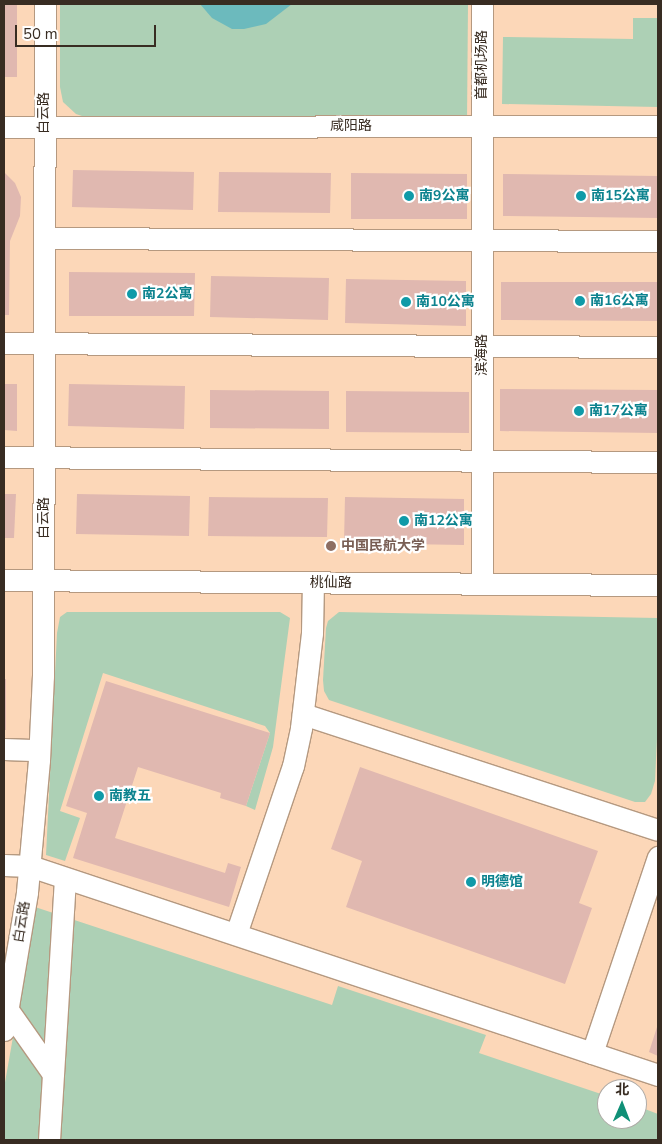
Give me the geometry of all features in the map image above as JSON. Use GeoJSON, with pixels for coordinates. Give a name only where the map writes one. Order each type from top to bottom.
{"type":"FeatureCollection","features":[{"type":"Feature","properties":{"kind":"street","name":"白云路"},"geometry":{"type":"LineString","coordinates":[[4,1030],[8,1010],[9,969],[30,866],[40,750],[44,457],[45,4]]}},
{"type":"Feature","properties":{"kind":"street","name":"首都机场路"},"geometry":{"type":"LineString","coordinates":[[482,4],[482,126]]}},
{"type":"Feature","properties":{"kind":"street","name":"滨海路"},"geometry":{"type":"LineString","coordinates":[[482,126],[482,584]]}},
{"type":"Feature","properties":{"kind":"street","name":"咸阳路"},"geometry":{"type":"LineString","coordinates":[[4,127],[658,126]]}},
{"type":"Feature","properties":{"kind":"street"},"geometry":{"type":"LineString","coordinates":[[44,238],[658,241]]}},
{"type":"Feature","properties":{"kind":"street"},"geometry":{"type":"LineString","coordinates":[[4,343],[658,347]]}},
{"type":"Feature","properties":{"kind":"street"},"geometry":{"type":"LineString","coordinates":[[4,457],[658,462]]}},
{"type":"Feature","properties":{"kind":"street","name":"桃仙路"},"geometry":{"type":"LineString","coordinates":[[4,580],[658,585]]}},
{"type":"Feature","properties":{"kind":"street"},"geometry":{"type":"LineString","coordinates":[[236,934],[293,766],[303,714],[312,633],[313,582]]}},
{"type":"Feature","properties":{"kind":"street"},"geometry":{"type":"LineString","coordinates":[[303,714],[658,830]]}},
{"type":"Feature","properties":{"kind":"street"},"geometry":{"type":"LineString","coordinates":[[4,749],[40,750]]}},
{"type":"Feature","properties":{"kind":"street"},"geometry":{"type":"LineString","coordinates":[[592,1053],[658,857]]}},
{"type":"Feature","properties":{"kind":"street"},"geometry":{"type":"LineString","coordinates":[[4,865],[30,866],[658,1075]]}},
{"type":"Feature","properties":{"kind":"street"},"geometry":{"type":"LineString","coordinates":[[50,1140],[65,878]]}},
{"type":"Feature","properties":{"kind":"street"},"geometry":{"type":"LineString","coordinates":[[8,1010],[53,1074]]}},
{"type":"Feature","properties":{"kind":"shaded area","name":"中国民航大学"},"geometry":{"type":"Polygon","coordinates":[[[4,4],[658,4],[658,1140],[4,1140],[4,4]]]}},
{"type":"Feature","properties":{"kind":"green space"},"geometry":{"type":"Polygon","coordinates":[[[60,4],[468,4],[467,120],[91,119],[76,114],[63,102],[60,87],[60,4]]]}},
{"type":"Feature","properties":{"kind":"green space"},"geometry":{"type":"Polygon","coordinates":[[[633,18],[658,18],[658,107],[502,104],[503,37],[633,39],[633,18]]]}},
{"type":"Feature","properties":{"kind":"green space"},"geometry":{"type":"Polygon","coordinates":[[[67,612],[280,612],[290,618],[273,747],[255,810],[246,806],[270,733],[265,726],[103,673],[60,811],[80,818],[65,861],[46,855],[57,633],[60,617],[67,612]]]}},
{"type":"Feature","properties":{"kind":"green space"},"geometry":{"type":"Polygon","coordinates":[[[339,612],[658,618],[658,718],[655,781],[651,794],[645,802],[635,802],[329,700],[324,691],[323,680],[326,628],[328,621],[339,612]]]}},
{"type":"Feature","properties":{"kind":"green space"},"geometry":{"type":"Polygon","coordinates":[[[32,906],[332,1005],[338,986],[486,1035],[479,1053],[597,1093],[597,1129],[647,1129],[647,1110],[658,1114],[658,1140],[4,1140],[4,1088],[19,1003],[32,906]]]}},
{"type":"Feature","properties":{"kind":"water"},"geometry":{"type":"Polygon","coordinates":[[[200,4],[292,4],[266,24],[244,29],[232,29],[212,18],[200,4]]]}},
{"type":"Feature","properties":{"kind":"building"},"geometry":{"type":"Polygon","coordinates":[[[4,4],[17,4],[17,77],[4,77],[4,4]]]}},
{"type":"Feature","properties":{"kind":"building"},"geometry":{"type":"Polygon","coordinates":[[[73,170],[194,172],[193,210],[72,207],[73,170]]]}},
{"type":"Feature","properties":{"kind":"building"},"geometry":{"type":"Polygon","coordinates":[[[4,172],[15,183],[21,197],[20,216],[10,241],[9,315],[4,315],[4,172]]]}},
{"type":"Feature","properties":{"kind":"building"},"geometry":{"type":"Polygon","coordinates":[[[219,172],[331,173],[330,213],[218,212],[219,172]]]}},
{"type":"Feature","properties":{"kind":"building","name":"南9公寓"},"geometry":{"type":"Polygon","coordinates":[[[351,173],[467,174],[467,219],[351,219],[351,173]]]}},
{"type":"Feature","properties":{"kind":"building","name":"南15公寓"},"geometry":{"type":"Polygon","coordinates":[[[503,174],[658,176],[658,218],[503,216],[503,174]]]}},
{"type":"Feature","properties":{"kind":"building","name":"南2公寓"},"geometry":{"type":"Polygon","coordinates":[[[69,272],[195,273],[194,316],[69,316],[69,272]]]}},
{"type":"Feature","properties":{"kind":"building"},"geometry":{"type":"Polygon","coordinates":[[[211,276],[329,278],[328,320],[210,317],[211,276]]]}},
{"type":"Feature","properties":{"kind":"building","name":"南10公寓"},"geometry":{"type":"Polygon","coordinates":[[[346,279],[466,281],[466,326],[345,323],[346,279]]]}},
{"type":"Feature","properties":{"kind":"building","name":"南16公寓"},"geometry":{"type":"Polygon","coordinates":[[[501,282],[658,282],[658,321],[501,320],[501,282]]]}},
{"type":"Feature","properties":{"kind":"building"},"geometry":{"type":"Polygon","coordinates":[[[4,384],[17,384],[17,431],[4,430],[4,384]]]}},
{"type":"Feature","properties":{"kind":"building"},"geometry":{"type":"Polygon","coordinates":[[[69,384],[185,386],[184,429],[68,426],[69,384]]]}},
{"type":"Feature","properties":{"kind":"building","name":"南17公寓"},"geometry":{"type":"Polygon","coordinates":[[[500,389],[658,390],[658,433],[500,431],[500,389]]]}},
{"type":"Feature","properties":{"kind":"building"},"geometry":{"type":"Polygon","coordinates":[[[210,390],[329,391],[329,429],[210,428],[210,390]]]}},
{"type":"Feature","properties":{"kind":"building"},"geometry":{"type":"Polygon","coordinates":[[[346,391],[469,392],[469,433],[346,432],[346,391]]]}},
{"type":"Feature","properties":{"kind":"building"},"geometry":{"type":"Polygon","coordinates":[[[4,494],[16,494],[14,538],[4,538],[4,494]]]}},
{"type":"Feature","properties":{"kind":"building"},"geometry":{"type":"Polygon","coordinates":[[[77,494],[190,496],[189,536],[76,534],[77,494]]]}},
{"type":"Feature","properties":{"kind":"building"},"geometry":{"type":"Polygon","coordinates":[[[209,497],[328,498],[327,537],[208,536],[209,497]]]}},
{"type":"Feature","properties":{"kind":"building","name":"南12公寓"},"geometry":{"type":"Polygon","coordinates":[[[345,497],[464,499],[464,545],[344,543],[345,497]]]}},
{"type":"Feature","properties":{"kind":"building"},"geometry":{"type":"Polygon","coordinates":[[[4,679],[6,679],[6,730],[4,730],[4,679]]]}},
{"type":"Feature","properties":{"kind":"building","name":"南教五"},"geometry":{"type":"Polygon","coordinates":[[[106,681],[270,733],[246,806],[220,798],[221,793],[138,767],[115,838],[225,873],[228,863],[241,867],[229,907],[73,858],[87,813],[66,806],[106,681]]]}},
{"type":"Feature","properties":{"kind":"building","name":"明德馆"},"geometry":{"type":"Polygon","coordinates":[[[360,767],[598,851],[579,903],[592,908],[565,984],[346,907],[362,861],[331,849],[360,767]]]}},
{"type":"Feature","properties":{"kind":"building"},"geometry":{"type":"Polygon","coordinates":[[[658,1024],[658,1056],[649,1052],[658,1024]]]}},
{"type":"Feature","properties":{"kind":"place","name":"南9公寓"},"geometry":{"type":"Point","coordinates":[409,196]}},
{"type":"Feature","properties":{"kind":"place","name":"南15公寓"},"geometry":{"type":"Point","coordinates":[581,196]}},
{"type":"Feature","properties":{"kind":"place","name":"南2公寓"},"geometry":{"type":"Point","coordinates":[132,294]}},
{"type":"Feature","properties":{"kind":"place","name":"南16公寓"},"geometry":{"type":"Point","coordinates":[580,301]}},
{"type":"Feature","properties":{"kind":"place","name":"南10公寓"},"geometry":{"type":"Point","coordinates":[406,302]}},
{"type":"Feature","properties":{"kind":"place","name":"南17公寓"},"geometry":{"type":"Point","coordinates":[579,411]}},
{"type":"Feature","properties":{"kind":"place","name":"南12公寓"},"geometry":{"type":"Point","coordinates":[404,521]}},
{"type":"Feature","properties":{"kind":"place","name":"中国民航大学"},"geometry":{"type":"Point","coordinates":[331,546]}},
{"type":"Feature","properties":{"kind":"place","name":"南教五"},"geometry":{"type":"Point","coordinates":[99,796]}},
{"type":"Feature","properties":{"kind":"place","name":"明德馆"},"geometry":{"type":"Point","coordinates":[471,882]}}]}
